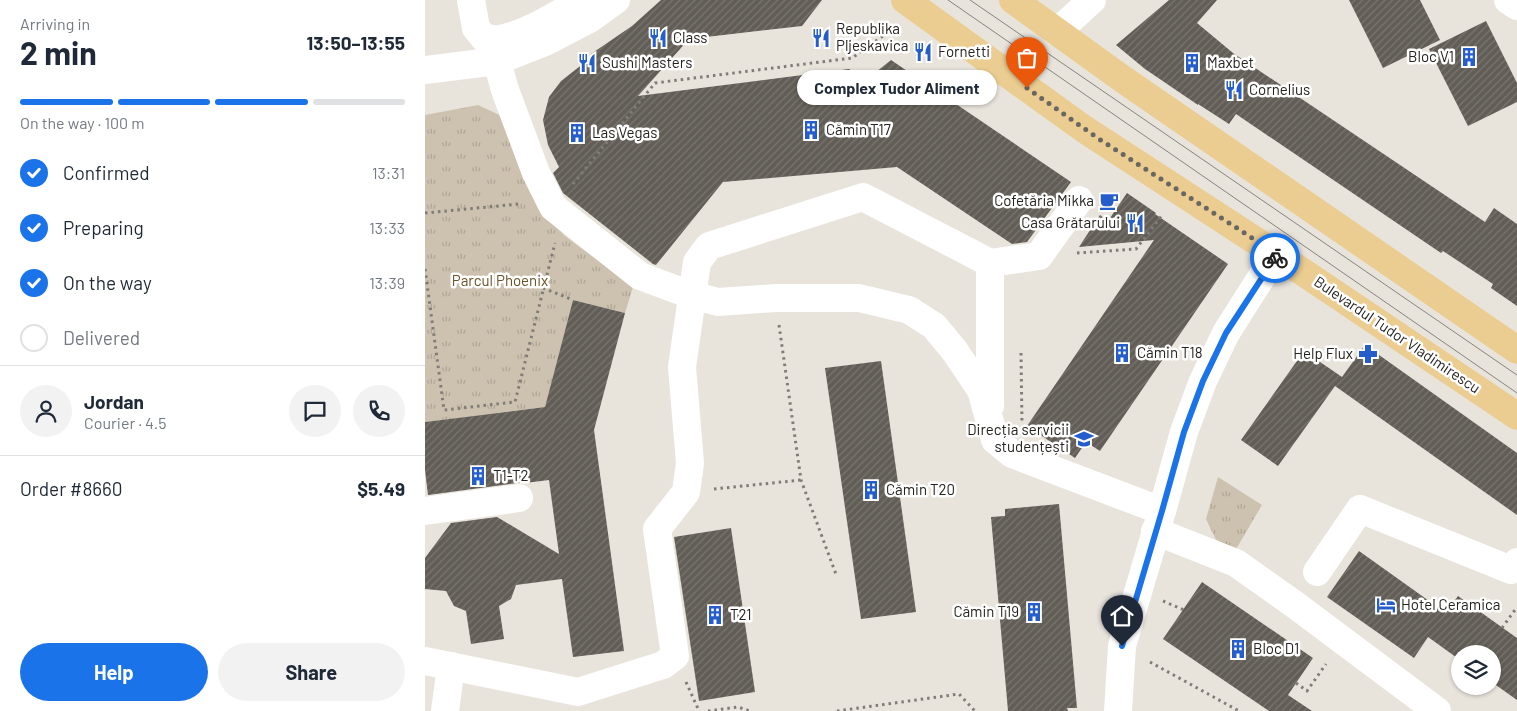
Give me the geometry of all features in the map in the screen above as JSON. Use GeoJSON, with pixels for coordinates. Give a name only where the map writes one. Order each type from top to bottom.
{"type":"FeatureCollection","features":[{"type":"Feature","properties":{"kind":"main road","name":"Bulevardul Tudor Vladimirescu"},"geometry":{"type":"LineString","coordinates":[[905,0],[1085,129],[1277,254],[1517,416]]}},
{"type":"Feature","properties":{"kind":"main road"},"geometry":{"type":"LineString","coordinates":[[1013,0],[1124,80],[1517,350]]}},
{"type":"Feature","properties":{"kind":"street"},"geometry":{"type":"LineString","coordinates":[[471,0],[477,28],[484,38],[499,39],[557,15],[582,0]]}},
{"type":"Feature","properties":{"kind":"street"},"geometry":{"type":"LineString","coordinates":[[425,70],[497,61],[545,42],[591,18],[616,0]]}},
{"type":"Feature","properties":{"kind":"street"},"geometry":{"type":"LineString","coordinates":[[1057,32],[1092,0]]}},
{"type":"Feature","properties":{"kind":"street"},"geometry":{"type":"LineString","coordinates":[[1508,0],[1517,6]]}},
{"type":"Feature","properties":{"kind":"street"},"geometry":{"type":"LineString","coordinates":[[497,61],[505,90],[536,173],[553,207],[640,276],[691,295],[718,302],[776,298],[859,298],[909,310],[934,326],[955,350],[981,390],[995,440],[1012,454],[1159,521],[1236,563],[1437,711]]}},
{"type":"Feature","properties":{"kind":"street"},"geometry":{"type":"LineString","coordinates":[[425,661],[578,692],[663,665],[675,656],[657,529],[686,492],[690,463],[681,367],[697,262],[709,246],[863,197],[990,263],[1039,256],[1079,200]]}},
{"type":"Feature","properties":{"kind":"street"},"geometry":{"type":"LineString","coordinates":[[1118,711],[1122,646],[1184,432],[1203,381],[1226,333],[1277,254]]}},
{"type":"Feature","properties":{"kind":"street"},"geometry":{"type":"LineString","coordinates":[[990,263],[990,422]]}},
{"type":"Feature","properties":{"kind":"street"},"geometry":{"type":"LineString","coordinates":[[425,511],[519,498]]}},
{"type":"Feature","properties":{"kind":"street"},"geometry":{"type":"LineString","coordinates":[[1317,572],[1360,509],[1515,569]]}},
{"type":"Feature","properties":{"kind":"street"},"geometry":{"type":"LineString","coordinates":[[445,711],[451,666]]}},
{"type":"Feature","properties":{"kind":"path"},"geometry":{"type":"LineString","coordinates":[[573,184],[655,83],[853,58],[890,32]]}},
{"type":"Feature","properties":{"kind":"path"},"geometry":{"type":"LineString","coordinates":[[425,213],[520,204]]}},
{"type":"Feature","properties":{"kind":"path"},"geometry":{"type":"LineString","coordinates":[[1039,256],[1136,249],[1167,208]]}},
{"type":"Feature","properties":{"kind":"path"},"geometry":{"type":"LineString","coordinates":[[425,269],[444,410],[515,402],[557,236]]}},
{"type":"Feature","properties":{"kind":"path"},"geometry":{"type":"LineString","coordinates":[[543,288],[573,300]]}},
{"type":"Feature","properties":{"kind":"path"},"geometry":{"type":"LineString","coordinates":[[776,298],[801,480],[837,577]]}},
{"type":"Feature","properties":{"kind":"path"},"geometry":{"type":"LineString","coordinates":[[1021,348],[1022,425]]}},
{"type":"Feature","properties":{"kind":"path"},"geometry":{"type":"LineString","coordinates":[[686,492],[801,480]]}},
{"type":"Feature","properties":{"kind":"path"},"geometry":{"type":"LineString","coordinates":[[1502,628],[1517,607]]}},
{"type":"Feature","properties":{"kind":"path"},"geometry":{"type":"LineString","coordinates":[[1296,683],[1307,691],[1343,640]]}},
{"type":"Feature","properties":{"kind":"path"},"geometry":{"type":"LineString","coordinates":[[1122,646],[1239,711]]}},
{"type":"Feature","properties":{"kind":"path"},"geometry":{"type":"LineString","coordinates":[[837,711],[959,694],[975,711]]}},
{"type":"Feature","properties":{"kind":"path"},"geometry":{"type":"LineString","coordinates":[[708,711],[738,707],[750,711]]}},
{"type":"Feature","properties":{"kind":"green space","name":"Parcul Phoenix"},"geometry":{"type":"Polygon","coordinates":[[[478,105],[504,117],[541,211],[565,236],[633,287],[625,313],[573,300],[545,407],[425,422],[425,115],[478,105]]]}},
{"type":"Feature","properties":{"kind":"green space"},"geometry":{"type":"Polygon","coordinates":[[[1218,477],[1262,505],[1235,551],[1216,540],[1206,519],[1218,477]]]}},
{"type":"Feature","properties":{"kind":"building","name":"Cămin T17"},"geometry":{"type":"Polygon","coordinates":[[[661,0],[822,0],[802,26],[689,39],[638,96],[849,69],[866,80],[891,60],[1071,182],[1027,242],[1012,244],[897,167],[723,182],[656,265],[653,264],[563,193],[553,173],[559,167],[548,145],[543,120],[549,97],[561,81],[593,56],[591,54],[632,26],[661,0]]]}},
{"type":"Feature","properties":{"kind":"building"},"geometry":{"type":"Polygon","coordinates":[[[1169,0],[1217,0],[1197,23],[1233,53],[1485,222],[1494,208],[1517,224],[1517,306],[1491,288],[1493,284],[1443,251],[1441,253],[1236,114],[1229,124],[1145,69],[1116,45],[1169,0]]]}},
{"type":"Feature","properties":{"kind":"building"},"geometry":{"type":"Polygon","coordinates":[[[1349,0],[1420,0],[1440,40],[1383,68],[1349,0]]]}},
{"type":"Feature","properties":{"kind":"building"},"geometry":{"type":"Polygon","coordinates":[[[1486,21],[1517,83],[1517,102],[1468,126],[1429,49],[1486,21]]]}},
{"type":"Feature","properties":{"kind":"building","name":"Cămin T18"},"geometry":{"type":"Polygon","coordinates":[[[1127,193],[1228,264],[1100,451],[1086,442],[1075,458],[1027,426],[1154,240],[1079,247],[1100,215],[1108,221],[1127,193]]]}},
{"type":"Feature","properties":{"kind":"building","name":"T1-T2"},"geometry":{"type":"Polygon","coordinates":[[[573,300],[625,313],[594,430],[624,651],[573,657],[562,579],[516,585],[511,599],[499,606],[504,639],[471,644],[466,611],[454,606],[446,591],[425,589],[425,558],[451,523],[497,517],[559,554],[549,480],[428,495],[425,470],[425,422],[545,407],[573,300]]]}},
{"type":"Feature","properties":{"kind":"building"},"geometry":{"type":"Polygon","coordinates":[[[1365,345],[1517,453],[1517,515],[1335,386],[1278,466],[1241,440],[1304,351],[1342,377],[1365,345]]]}},
{"type":"Feature","properties":{"kind":"building","name":"Cămin T20"},"geometry":{"type":"Polygon","coordinates":[[[881,361],[916,612],[861,619],[825,368],[881,361]]]}},
{"type":"Feature","properties":{"kind":"building","name":"Cămin T19"},"geometry":{"type":"Polygon","coordinates":[[[1059,504],[1077,708],[1067,708],[1068,711],[1008,711],[991,517],[1005,516],[1005,509],[1059,504]]]}},
{"type":"Feature","properties":{"kind":"building","name":"T21"},"geometry":{"type":"Polygon","coordinates":[[[731,528],[755,692],[699,701],[674,537],[731,528]]]}},
{"type":"Feature","properties":{"kind":"building","name":"Hotel Ceramica"},"geometry":{"type":"Polygon","coordinates":[[[1359,551],[1446,613],[1458,596],[1517,638],[1517,700],[1501,689],[1501,645],[1451,645],[1451,654],[1428,637],[1414,658],[1327,597],[1359,551]]]}},
{"type":"Feature","properties":{"kind":"building","name":"Bloc D1"},"geometry":{"type":"Polygon","coordinates":[[[1202,582],[1313,658],[1288,695],[1312,711],[1269,711],[1163,639],[1202,582]]]}},
{"type":"Feature","properties":{"kind":"tram line"},"geometry":{"type":"LineString","coordinates":[[948,0],[1517,393]]}},
{"type":"Feature","properties":{"kind":"tram line"},"geometry":{"type":"LineString","coordinates":[[970,0],[1517,375]]}},
{"type":"Feature","properties":{"kind":"way so far"},"geometry":{"type":"LineString","coordinates":[[1027,88],[1099,139],[1277,254],[1275,258]]}},
{"type":"Feature","properties":{"kind":"place","name":"Class"},"geometry":{"type":"Point","coordinates":[658,38]}},
{"type":"Feature","properties":{"kind":"place","name":"Republika Pljeskavica"},"geometry":{"type":"Point","coordinates":[821,38]}},
{"type":"Feature","properties":{"kind":"place","name":"Fornetti"},"geometry":{"type":"Point","coordinates":[923,52]}},
{"type":"Feature","properties":{"kind":"place","name":"Bloc V1"},"geometry":{"type":"Point","coordinates":[1469,57]}},
{"type":"Feature","properties":{"kind":"place","name":"Sushi Masters"},"geometry":{"type":"Point","coordinates":[587,63]}},
{"type":"Feature","properties":{"kind":"place","name":"Maxbet"},"geometry":{"type":"Point","coordinates":[1192,63]}},
{"type":"Feature","properties":{"kind":"place","name":"Complex Tudor Aliment"},"geometry":{"type":"Point","coordinates":[1027,88]}},
{"type":"Feature","properties":{"kind":"place","name":"Cornelius"},"geometry":{"type":"Point","coordinates":[1234,90]}},
{"type":"Feature","properties":{"kind":"place","name":"Cămin T17"},"geometry":{"type":"Point","coordinates":[811,130]}},
{"type":"Feature","properties":{"kind":"place","name":"Las Vegas"},"geometry":{"type":"Point","coordinates":[577,133]}},
{"type":"Feature","properties":{"kind":"place","name":"Cofetăria Mikka"},"geometry":{"type":"Point","coordinates":[1109,201]}},
{"type":"Feature","properties":{"kind":"place","name":"Casa Grătarului"},"geometry":{"type":"Point","coordinates":[1135,223]}},
{"type":"Feature","properties":{"kind":"place","name":"Cămin T18"},"geometry":{"type":"Point","coordinates":[1122,353]}},
{"type":"Feature","properties":{"kind":"place","name":"Help Flux"},"geometry":{"type":"Point","coordinates":[1368,354]}},
{"type":"Feature","properties":{"kind":"place","name":"Direcția servicii studențești"},"geometry":{"type":"Point","coordinates":[1084,439]}},
{"type":"Feature","properties":{"kind":"place","name":"T1-T2"},"geometry":{"type":"Point","coordinates":[478,476]}},
{"type":"Feature","properties":{"kind":"place","name":"Cămin T20"},"geometry":{"type":"Point","coordinates":[871,490]}},
{"type":"Feature","properties":{"kind":"place","name":"Hotel Ceramica"},"geometry":{"type":"Point","coordinates":[1386,605]}},
{"type":"Feature","properties":{"kind":"place","name":"Cămin T19"},"geometry":{"type":"Point","coordinates":[1034,612]}},
{"type":"Feature","properties":{"kind":"place","name":"T21"},"geometry":{"type":"Point","coordinates":[715,615]}},
{"type":"Feature","properties":{"kind":"place","name":"Bloc D1"},"geometry":{"type":"Point","coordinates":[1238,649]}},
{"type":"Feature","properties":{"kind":"route"},"geometry":{"type":"LineString","coordinates":[[1122,646],[1184,432],[1203,381],[1226,333],[1275,258]]}}]}
